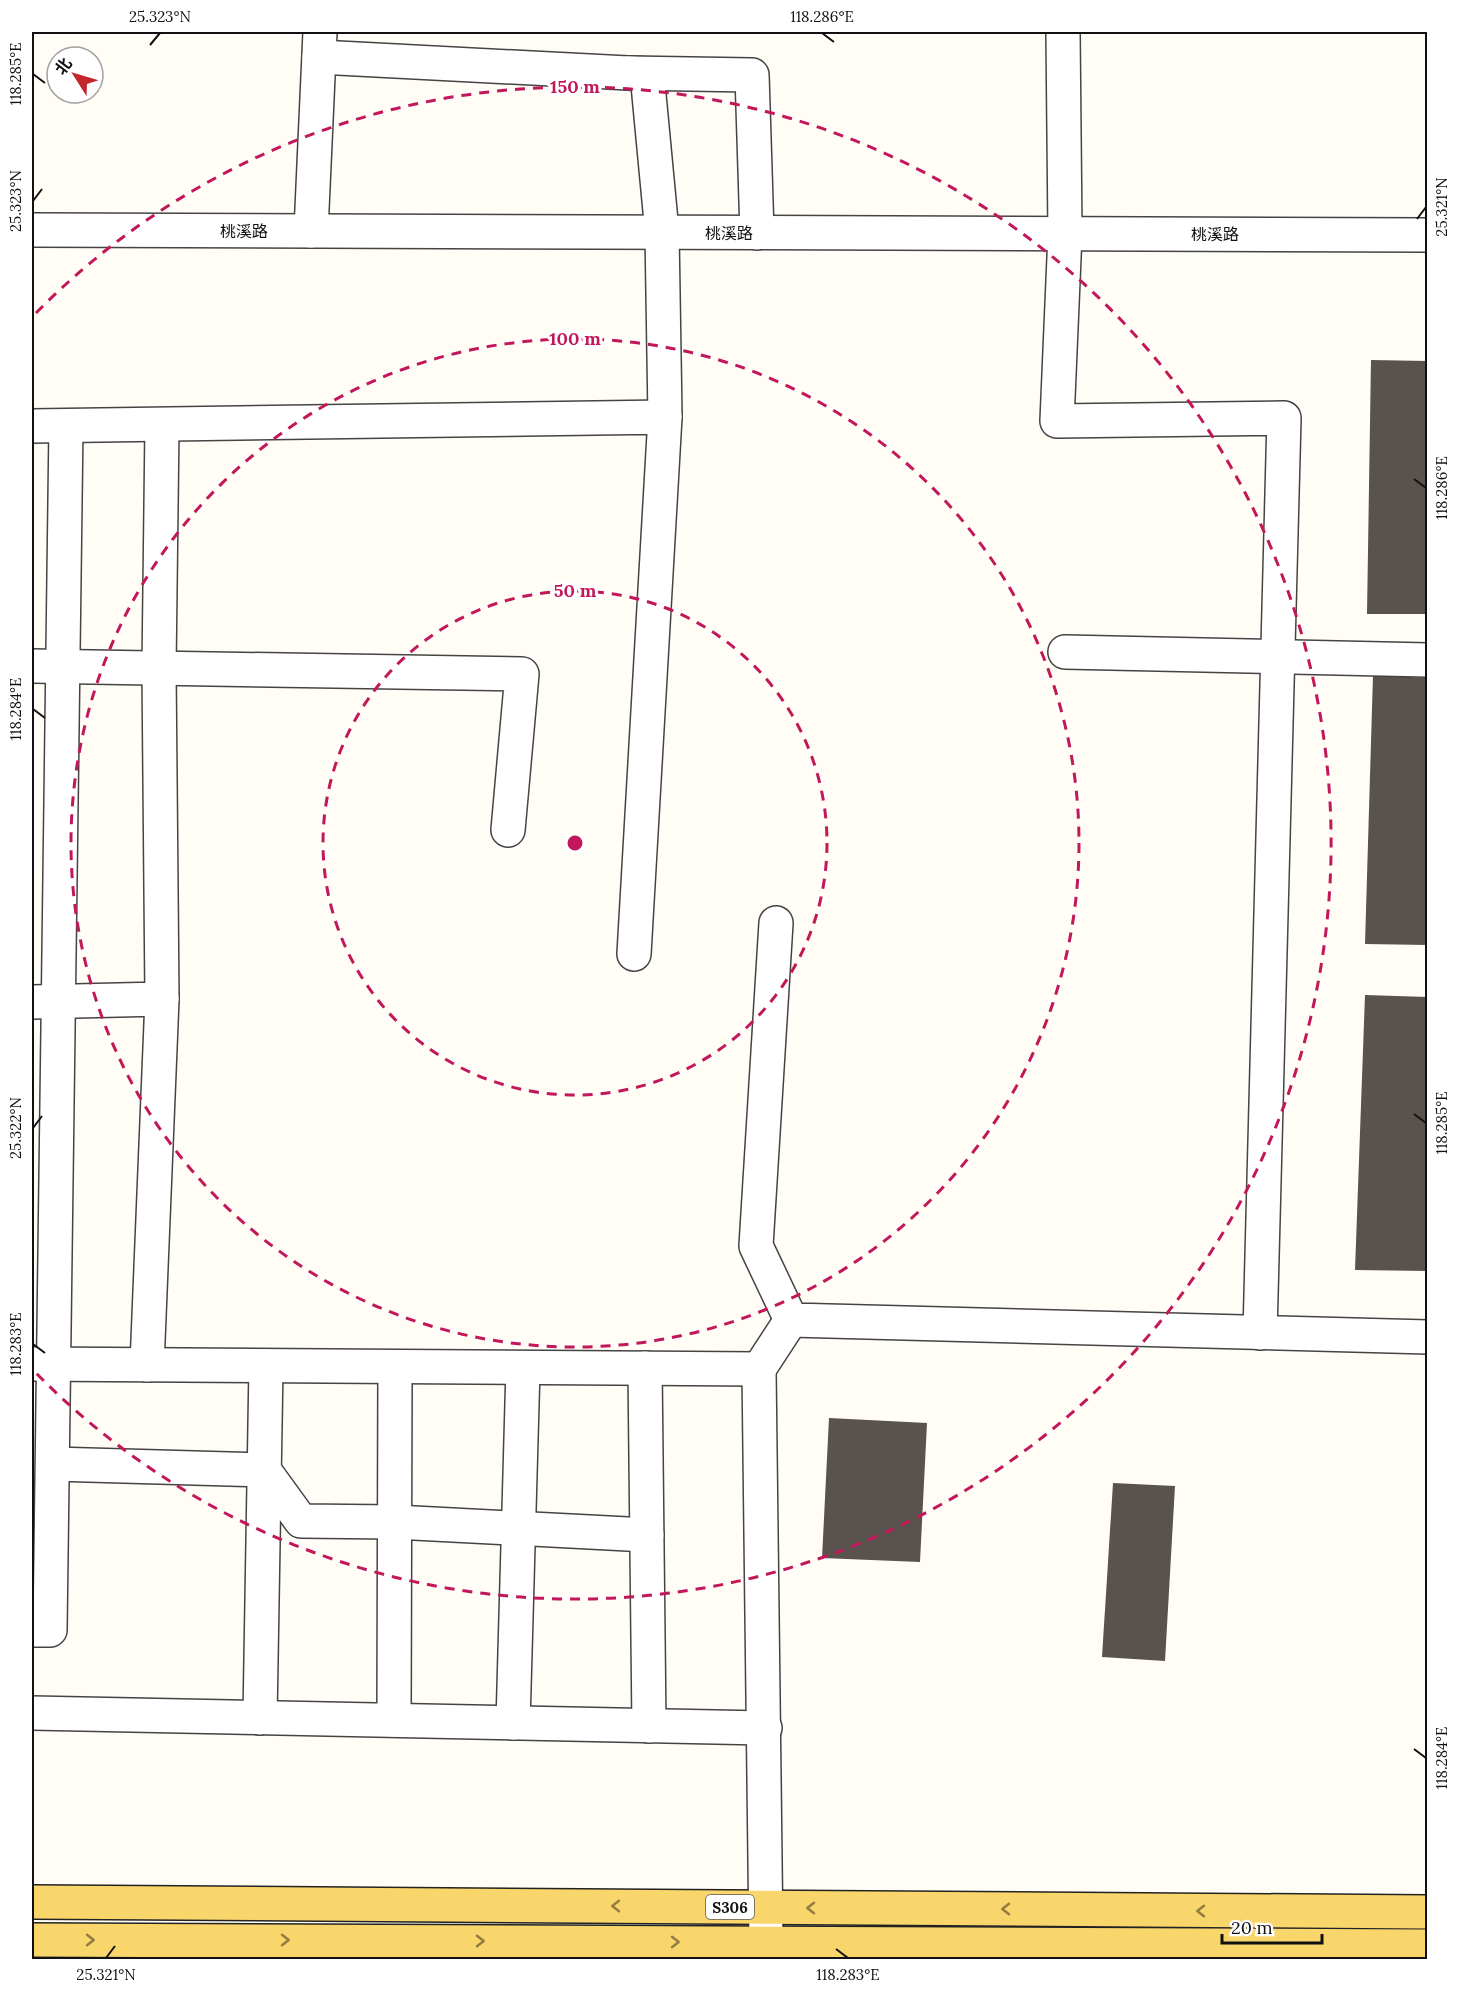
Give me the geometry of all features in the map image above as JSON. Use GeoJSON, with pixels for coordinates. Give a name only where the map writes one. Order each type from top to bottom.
{"type":"FeatureCollection","features":[{"type":"Feature","properties":{"kind":"main road","name":"S306"},"geometry":{"type":"LineString","coordinates":[[32,1902],[1428,1912]]}},
{"type":"Feature","properties":{"kind":"main road","name":"S306"},"geometry":{"type":"LineString","coordinates":[[32,1940],[1428,1946]]}},
{"type":"Feature","properties":{"kind":"street"},"geometry":{"type":"LineString","coordinates":[[1063,32],[1065,234],[1057,421],[1284,418],[1260,1333]]}},
{"type":"Feature","properties":{"kind":"street"},"geometry":{"type":"LineString","coordinates":[[310,231],[320,44],[628,74],[752,75],[757,233]]}},
{"type":"Feature","properties":{"kind":"street"},"geometry":{"type":"LineString","coordinates":[[628,74],[647,74],[662,232],[666,417],[634,954]]}},
{"type":"Feature","properties":{"kind":"street","name":"桃溪路"},"geometry":{"type":"LineString","coordinates":[[32,230],[1428,235]]}},
{"type":"Feature","properties":{"kind":"street"},"geometry":{"type":"LineString","coordinates":[[32,426],[666,417]]}},
{"type":"Feature","properties":{"kind":"street"},"geometry":{"type":"LineString","coordinates":[[147,1365],[162,999],[159,669],[162,425]]}},
{"type":"Feature","properties":{"kind":"street"},"geometry":{"type":"LineString","coordinates":[[32,1630],[50,1630],[52,1464],[43,1364],[47,667],[66,426]]}},
{"type":"Feature","properties":{"kind":"street"},"geometry":{"type":"LineString","coordinates":[[1065,652],[1428,660]]}},
{"type":"Feature","properties":{"kind":"street"},"geometry":{"type":"LineString","coordinates":[[47,667],[522,674],[508,830]]}},
{"type":"Feature","properties":{"kind":"street"},"geometry":{"type":"LineString","coordinates":[[776,923],[756,1246],[791,1320]]}},
{"type":"Feature","properties":{"kind":"street"},"geometry":{"type":"LineString","coordinates":[[45,1002],[162,999]]}},
{"type":"Feature","properties":{"kind":"street"},"geometry":{"type":"LineString","coordinates":[[791,1320],[1428,1337]]}},
{"type":"Feature","properties":{"kind":"street"},"geometry":{"type":"LineString","coordinates":[[766,1942],[759,1369],[791,1320]]}},
{"type":"Feature","properties":{"kind":"street"},"geometry":{"type":"LineString","coordinates":[[43,1364],[759,1369]]}},
{"type":"Feature","properties":{"kind":"street"},"geometry":{"type":"LineString","coordinates":[[260,1718],[266,1366]]}},
{"type":"Feature","properties":{"kind":"street"},"geometry":{"type":"LineString","coordinates":[[394,1720],[396,1367]]}},
{"type":"Feature","properties":{"kind":"street"},"geometry":{"type":"LineString","coordinates":[[513,1723],[523,1368]]}},
{"type":"Feature","properties":{"kind":"street"},"geometry":{"type":"LineString","coordinates":[[645,1368],[649,1726]]}},
{"type":"Feature","properties":{"kind":"street"},"geometry":{"type":"LineString","coordinates":[[52,1464],[264,1470]]}},
{"type":"Feature","properties":{"kind":"street"},"geometry":{"type":"LineString","coordinates":[[264,1470],[301,1521],[395,1522],[647,1534]]}},
{"type":"Feature","properties":{"kind":"street"},"geometry":{"type":"LineString","coordinates":[[32,1713],[765,1728]]}},
{"type":"Feature","properties":{"kind":"building"},"geometry":{"type":"Polygon","coordinates":[[[1371,360],[1428,361],[1428,614],[1367,614],[1371,360]]]}},
{"type":"Feature","properties":{"kind":"building"},"geometry":{"type":"Polygon","coordinates":[[[1373,675],[1428,678],[1428,945],[1365,944],[1373,675]]]}},
{"type":"Feature","properties":{"kind":"building"},"geometry":{"type":"Polygon","coordinates":[[[1365,995],[1428,997],[1428,1271],[1355,1270],[1365,995]]]}},
{"type":"Feature","properties":{"kind":"building"},"geometry":{"type":"Polygon","coordinates":[[[829,1418],[927,1423],[920,1562],[822,1558],[829,1418]]]}},
{"type":"Feature","properties":{"kind":"building"},"geometry":{"type":"Polygon","coordinates":[[[1113,1483],[1175,1486],[1165,1661],[1102,1657],[1113,1483]]]}}]}
